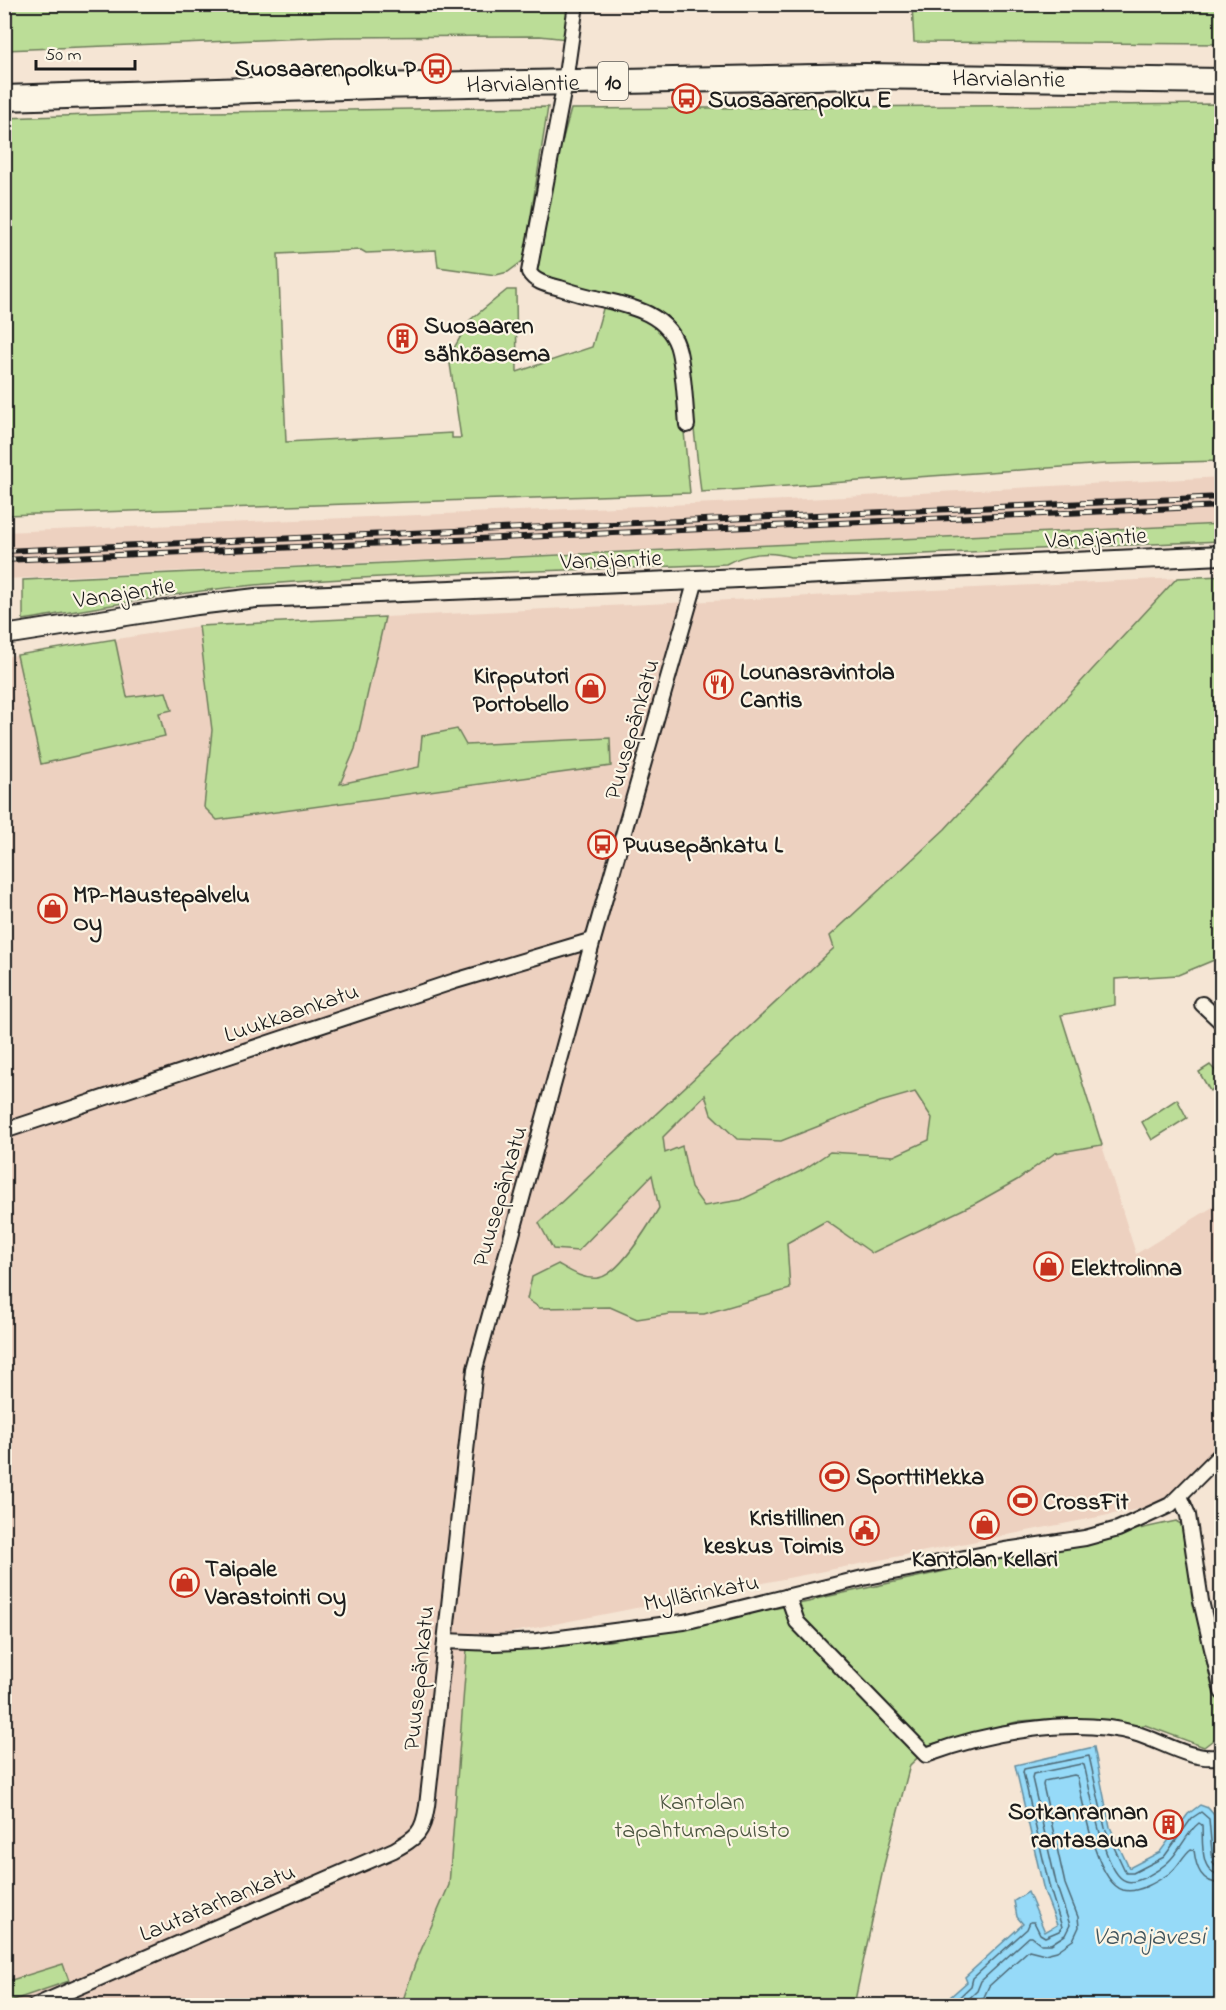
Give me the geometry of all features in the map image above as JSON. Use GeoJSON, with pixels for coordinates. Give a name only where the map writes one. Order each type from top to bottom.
{"type":"FeatureCollection","features":[{"type":"Feature","properties":{"kind":"highway","name":"Harvialantie"},"geometry":{"type":"LineString","coordinates":[[4,98],[375,86],[865,76],[1221,81]]}},
{"type":"Feature","properties":{"kind":"street"},"geometry":{"type":"LineString","coordinates":[[576,4],[565,82],[529,272],[532,277],[544,284],[593,298],[629,305],[654,317],[671,333],[679,350],[687,425]]}},
{"type":"Feature","properties":{"kind":"street","name":"Vanajantie"},"geometry":{"type":"LineString","coordinates":[[4,635],[246,599],[1221,555]]}},
{"type":"Feature","properties":{"kind":"street","name":"Puusepänkatu"},"geometry":{"type":"LineString","coordinates":[[415,1838],[425,1817],[475,1369],[593,940],[696,580]]}},
{"type":"Feature","properties":{"kind":"street","name":"Luukkaankatu"},"geometry":{"type":"LineString","coordinates":[[4,1131],[444,984],[593,940]]}},
{"type":"Feature","properties":{"kind":"street"},"geometry":{"type":"LineString","coordinates":[[1202,1004],[1221,1023]]}},
{"type":"Feature","properties":{"kind":"street","name":"Myllärinkatu"},"geometry":{"type":"LineString","coordinates":[[445,1641],[537,1641],[684,1622],[874,1576],[1005,1550],[1084,1538],[1118,1529],[1170,1505],[1221,1453]]}},
{"type":"Feature","properties":{"kind":"street"},"geometry":{"type":"LineString","coordinates":[[1180,1496],[1188,1515],[1201,1601],[1221,1692]]}},
{"type":"Feature","properties":{"kind":"street"},"geometry":{"type":"LineString","coordinates":[[788,1596],[797,1622],[926,1755],[961,1742],[999,1734],[1082,1726],[1134,1733],[1202,1758],[1217,1757],[1221,1752]]}},
{"type":"Feature","properties":{"kind":"street","name":"Lautatarhankatu"},"geometry":{"type":"LineString","coordinates":[[35,2006],[415,1838]]}},
{"type":"Feature","properties":{"kind":"shaded area"},"geometry":{"type":"Polygon","coordinates":[[[1222,477],[1221,524],[5,579],[4,532],[787,500],[1222,477]]]}},
{"type":"Feature","properties":{"kind":"shaded area"},"geometry":{"type":"Polygon","coordinates":[[[1221,576],[1178,975],[1115,979],[1115,1005],[1061,1015],[1136,1254],[1221,1202],[1221,1465],[1149,1507],[468,1641],[449,1885],[415,1964],[401,2005],[5,2005],[4,657],[199,626],[1221,576]]]}},
{"type":"Feature","properties":{"kind":"green space"},"geometry":{"type":"Polygon","coordinates":[[[4,5],[573,5],[567,39],[540,36],[335,37],[5,50],[4,5]]]}},
{"type":"Feature","properties":{"kind":"green space"},"geometry":{"type":"Polygon","coordinates":[[[912,5],[1221,5],[1221,44],[914,42],[912,5]]]}},
{"type":"Feature","properties":{"kind":"green space"},"geometry":{"type":"Polygon","coordinates":[[[1221,104],[1221,461],[1105,464],[701,492],[685,349],[678,331],[656,313],[539,275],[534,269],[558,156],[571,109],[1221,104]]]}},
{"type":"Feature","properties":{"kind":"green space"},"geometry":{"type":"Polygon","coordinates":[[[548,107],[524,260],[508,272],[496,275],[438,267],[436,250],[366,253],[361,250],[278,254],[286,442],[452,433],[452,438],[461,438],[449,357],[470,320],[507,290],[516,290],[517,372],[592,347],[605,302],[629,309],[668,334],[676,350],[690,493],[5,515],[4,118],[147,113],[548,107]]]}},
{"type":"Feature","properties":{"kind":"green space"},"geometry":{"type":"Polygon","coordinates":[[[1222,524],[1221,541],[878,556],[790,557],[765,554],[741,558],[726,564],[336,579],[215,589],[23,620],[23,580],[1222,524]]]}},
{"type":"Feature","properties":{"kind":"green space"},"geometry":{"type":"Polygon","coordinates":[[[1221,576],[1221,960],[1219,958],[1178,975],[1115,979],[1115,1005],[1061,1015],[1102,1145],[1055,1153],[1017,1180],[976,1203],[872,1253],[826,1221],[787,1243],[790,1289],[704,1314],[670,1314],[637,1319],[610,1307],[540,1308],[527,1299],[532,1277],[558,1264],[572,1272],[592,1278],[606,1275],[615,1269],[641,1237],[659,1208],[652,1175],[578,1251],[553,1249],[539,1223],[834,948],[830,936],[945,829],[1177,578],[1221,576]],[[915,1092],[880,1102],[781,1141],[737,1139],[711,1114],[705,1095],[663,1137],[665,1153],[682,1146],[691,1188],[704,1206],[741,1200],[803,1170],[830,1152],[894,1156],[929,1140],[932,1118],[915,1092]]]}},
{"type":"Feature","properties":{"kind":"green space"},"geometry":{"type":"Polygon","coordinates":[[[385,617],[355,749],[340,784],[419,767],[422,736],[457,729],[466,745],[610,738],[611,766],[217,820],[204,807],[212,730],[199,626],[385,617]]]}},
{"type":"Feature","properties":{"kind":"green space"},"geometry":{"type":"Polygon","coordinates":[[[115,639],[127,697],[166,692],[172,710],[159,713],[165,736],[41,764],[17,655],[115,639]]]}},
{"type":"Feature","properties":{"kind":"green space"},"geometry":{"type":"Polygon","coordinates":[[[1210,1065],[1222,1078],[1221,1083],[1210,1091],[1199,1072],[1210,1065]]]}},
{"type":"Feature","properties":{"kind":"green space"},"geometry":{"type":"Polygon","coordinates":[[[1177,1099],[1187,1118],[1152,1140],[1142,1122],[1177,1099]]]}},
{"type":"Feature","properties":{"kind":"green space","name":"Kantolan tapahtumapuisto"},"geometry":{"type":"Polygon","coordinates":[[[1176,1521],[1184,1526],[1221,1697],[1221,1734],[1204,1747],[1145,1725],[1063,1718],[1020,1721],[932,1744],[910,1765],[884,1865],[854,2005],[401,2006],[415,1964],[449,1885],[467,1649],[609,1641],[813,1601],[1176,1521]]]}},
{"type":"Feature","properties":{"kind":"green space"},"geometry":{"type":"Polygon","coordinates":[[[63,1964],[69,1981],[5,2003],[5,1982],[63,1964]]]}},
{"type":"Feature","properties":{"kind":"water","name":"Vanajavesi"},"geometry":{"type":"Polygon","coordinates":[[[1094,1747],[1110,1827],[1129,1868],[1160,1852],[1188,1814],[1200,1805],[1208,1808],[1215,1816],[1217,1853],[1222,1877],[1221,2005],[941,2005],[967,1982],[965,1977],[1023,1924],[1017,1917],[1014,1901],[1028,1892],[1045,1932],[1057,1925],[1044,1891],[1015,1765],[1094,1747]]]}},
{"type":"Feature","properties":{"kind":"railway"},"geometry":{"type":"LineString","coordinates":[[4,551],[1222,497]]}},
{"type":"Feature","properties":{"kind":"railway"},"geometry":{"type":"LineString","coordinates":[[4,560],[1222,506]]}},
{"type":"Feature","properties":{"kind":"place","name":"Suosaarenpolku P"},"geometry":{"type":"Point","coordinates":[437,68]}},
{"type":"Feature","properties":{"kind":"place","name":"Suosaarenpolku E"},"geometry":{"type":"Point","coordinates":[687,99]}},
{"type":"Feature","properties":{"kind":"place","name":"Suosaaren sähköasema"},"geometry":{"type":"Point","coordinates":[403,339]}},
{"type":"Feature","properties":{"kind":"place","name":"Lounasravintola Cantis"},"geometry":{"type":"Point","coordinates":[719,685]}},
{"type":"Feature","properties":{"kind":"place","name":"Kirpputori Portobello"},"geometry":{"type":"Point","coordinates":[590,689]}},
{"type":"Feature","properties":{"kind":"place","name":"Puusepänkatu L"},"geometry":{"type":"Point","coordinates":[602,844]}},
{"type":"Feature","properties":{"kind":"place","name":"MP-Maustepalvelu Oy"},"geometry":{"type":"Point","coordinates":[52,908]}},
{"type":"Feature","properties":{"kind":"place","name":"Elektrolinna"},"geometry":{"type":"Point","coordinates":[1049,1267]}},
{"type":"Feature","properties":{"kind":"place","name":"SporttiMekka"},"geometry":{"type":"Point","coordinates":[835,1476]}},
{"type":"Feature","properties":{"kind":"place","name":"CrossFit"},"geometry":{"type":"Point","coordinates":[1022,1501]}},
{"type":"Feature","properties":{"kind":"place","name":"Kantolan Kellari"},"geometry":{"type":"Point","coordinates":[985,1525]}},
{"type":"Feature","properties":{"kind":"place","name":"Kristillinen keskus Toimis"},"geometry":{"type":"Point","coordinates":[865,1531]}},
{"type":"Feature","properties":{"kind":"place","name":"Taipale Varastointi Oy"},"geometry":{"type":"Point","coordinates":[184,1582]}},
{"type":"Feature","properties":{"kind":"place","name":"Sotkanrannan rantasauna"},"geometry":{"type":"Point","coordinates":[1169,1825]}}]}
